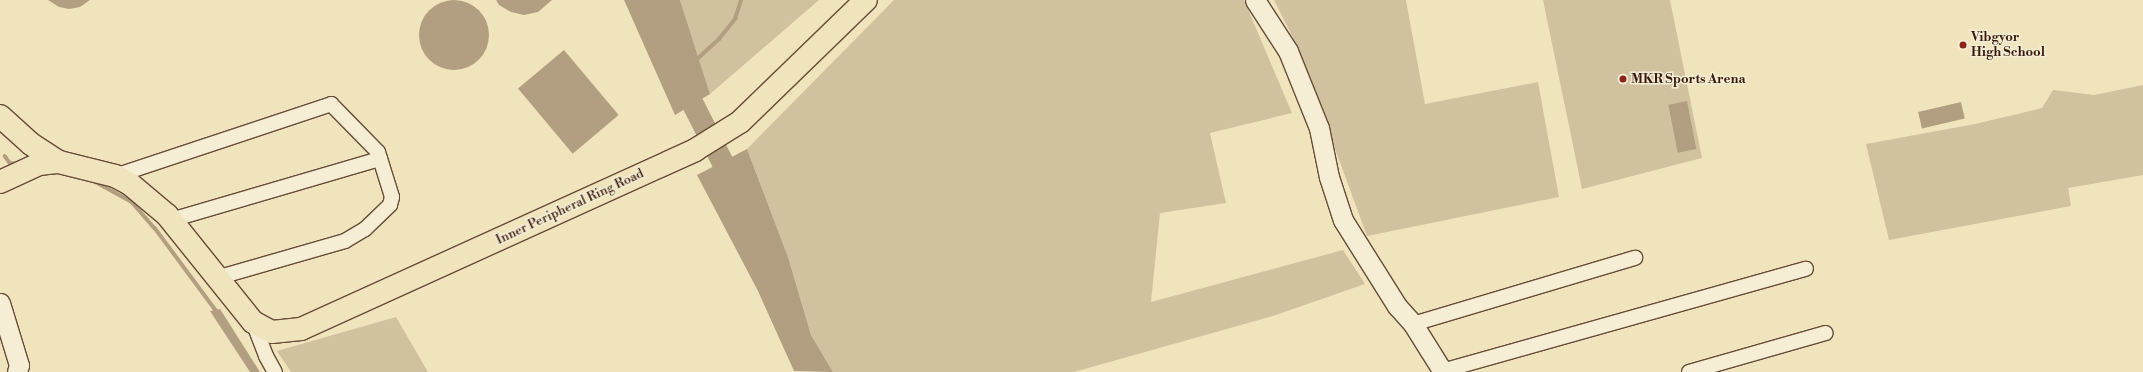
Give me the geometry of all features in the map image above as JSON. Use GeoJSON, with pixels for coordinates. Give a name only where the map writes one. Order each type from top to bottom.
{"type":"FeatureCollection","features":[{"type":"Feature","properties":{"kind":"main road","name":"Inner Peripheral Ring Road"},"geometry":{"type":"LineString","coordinates":[[737,115],[844,0]]}},
{"type":"Feature","properties":{"kind":"main road","name":"Inner Peripheral Ring Road"},"geometry":{"type":"LineString","coordinates":[[246,314],[258,310],[273,317],[292,317],[314,309],[692,144],[737,115],[866,0]]}},
{"type":"Feature","properties":{"kind":"main road"},"geometry":{"type":"LineString","coordinates":[[0,116],[31,144],[41,166]]}},
{"type":"Feature","properties":{"kind":"main road"},"geometry":{"type":"LineString","coordinates":[[0,182],[41,166],[116,176],[130,184],[171,220],[246,314]]}},
{"type":"Feature","properties":{"kind":"street"},"geometry":{"type":"LineString","coordinates":[[1255,0],[1288,51],[1319,128],[1329,176],[1343,220],[1398,306],[1413,324],[1443,371],[1806,269]]}},
{"type":"Feature","properties":{"kind":"street"},"geometry":{"type":"LineString","coordinates":[[116,176],[331,104],[378,152],[392,192],[391,201],[382,214],[365,229],[345,241],[216,278]]}},
{"type":"Feature","properties":{"kind":"street"},"geometry":{"type":"LineString","coordinates":[[171,220],[380,159]]}},
{"type":"Feature","properties":{"kind":"street"},"geometry":{"type":"LineString","coordinates":[[1413,324],[1635,258]]}},
{"type":"Feature","properties":{"kind":"street"},"geometry":{"type":"LineString","coordinates":[[0,303],[19,365],[17,372]]}},
{"type":"Feature","properties":{"kind":"street"},"geometry":{"type":"LineString","coordinates":[[246,314],[275,372]]}},
{"type":"Feature","properties":{"kind":"street"},"geometry":{"type":"LineString","coordinates":[[1689,372],[1826,333]]}},
{"type":"Feature","properties":{"kind":"street"},"geometry":{"type":"LineString","coordinates":[[0,341],[11,372]]}},
{"type":"Feature","properties":{"kind":"shaded area"},"geometry":{"type":"Polygon","coordinates":[[[48,0],[90,0],[80,7],[69,9],[59,7],[48,0]]]}},
{"type":"Feature","properties":{"kind":"shaded area"},"geometry":{"type":"Polygon","coordinates":[[[454,0],[467,3],[479,10],[486,22],[489,35],[486,48],[479,60],[467,67],[454,70],[441,67],[429,60],[422,48],[419,35],[422,22],[429,10],[441,3],[454,0]]]}},
{"type":"Feature","properties":{"kind":"shaded area"},"geometry":{"type":"Polygon","coordinates":[[[496,0],[552,0],[538,12],[524,15],[511,12],[499,5],[496,0]]]}},
{"type":"Feature","properties":{"kind":"shaded area"},"geometry":{"type":"Polygon","coordinates":[[[624,0],[680,0],[710,94],[675,115],[624,0]]]}},
{"type":"Feature","properties":{"kind":"shaded area"},"geometry":{"type":"Polygon","coordinates":[[[680,0],[819,0],[710,94],[680,0]]]}},
{"type":"Feature","properties":{"kind":"shaded area"},"geometry":{"type":"Polygon","coordinates":[[[894,0],[1244,0],[1292,113],[1210,133],[1226,203],[1160,213],[1151,302],[1343,250],[1365,284],[1273,316],[1074,372],[833,372],[811,335],[788,257],[747,149],[894,0]]]}},
{"type":"Feature","properties":{"kind":"shaded area"},"geometry":{"type":"Polygon","coordinates":[[[1274,0],[1406,0],[1425,104],[1538,82],[1559,197],[1367,236],[1298,48],[1274,0]]]}},
{"type":"Feature","properties":{"kind":"shaded area","name":"MKR Sports Arena"},"geometry":{"type":"Polygon","coordinates":[[[1543,0],[1670,0],[1702,158],[1582,189],[1543,0]]]}},
{"type":"Feature","properties":{"kind":"shaded area"},"geometry":{"type":"Polygon","coordinates":[[[564,50],[619,115],[573,154],[518,89],[564,50]]]}},
{"type":"Feature","properties":{"kind":"shaded area"},"geometry":{"type":"Polygon","coordinates":[[[2143,85],[2143,175],[2068,188],[2071,206],[1889,240],[1866,144],[1975,124],[2042,108],[2053,90],[2094,95],[2143,85]]]}},
{"type":"Feature","properties":{"kind":"shaded area"},"geometry":{"type":"Polygon","coordinates":[[[1687,101],[1696,149],[1678,153],[1668,105],[1687,101]]]}},
{"type":"Feature","properties":{"kind":"shaded area"},"geometry":{"type":"Polygon","coordinates":[[[1961,102],[1965,119],[1922,128],[1918,112],[1961,102]]]}},
{"type":"Feature","properties":{"kind":"shaded area"},"geometry":{"type":"Polygon","coordinates":[[[747,149],[788,257],[811,335],[833,372],[794,371],[758,291],[697,175],[747,149]]]}},
{"type":"Feature","properties":{"kind":"shaded area"},"geometry":{"type":"Polygon","coordinates":[[[220,309],[260,372],[250,372],[210,311],[220,309]]]}},
{"type":"Feature","properties":{"kind":"shaded area"},"geometry":{"type":"Polygon","coordinates":[[[396,317],[428,372],[291,372],[277,351],[396,317]]]}},
{"type":"Feature","properties":{"kind":"waterway"},"geometry":{"type":"LineString","coordinates":[[696,60],[719,39],[735,19],[741,0]]}},
{"type":"Feature","properties":{"kind":"waterway"},"geometry":{"type":"LineString","coordinates":[[679,77],[723,163],[733,190]]}},
{"type":"Feature","properties":{"kind":"waterway"},"geometry":{"type":"LineString","coordinates":[[5,156],[10,163],[17,164]]}},
{"type":"Feature","properties":{"kind":"waterway"},"geometry":{"type":"LineString","coordinates":[[94,181],[132,202],[155,228],[218,313]]}},
{"type":"Feature","properties":{"kind":"place","name":"Vibgyor High School"},"geometry":{"type":"Point","coordinates":[1963,45]}},
{"type":"Feature","properties":{"kind":"place","name":"MKR Sports Arena"},"geometry":{"type":"Point","coordinates":[1623,79]}}]}
